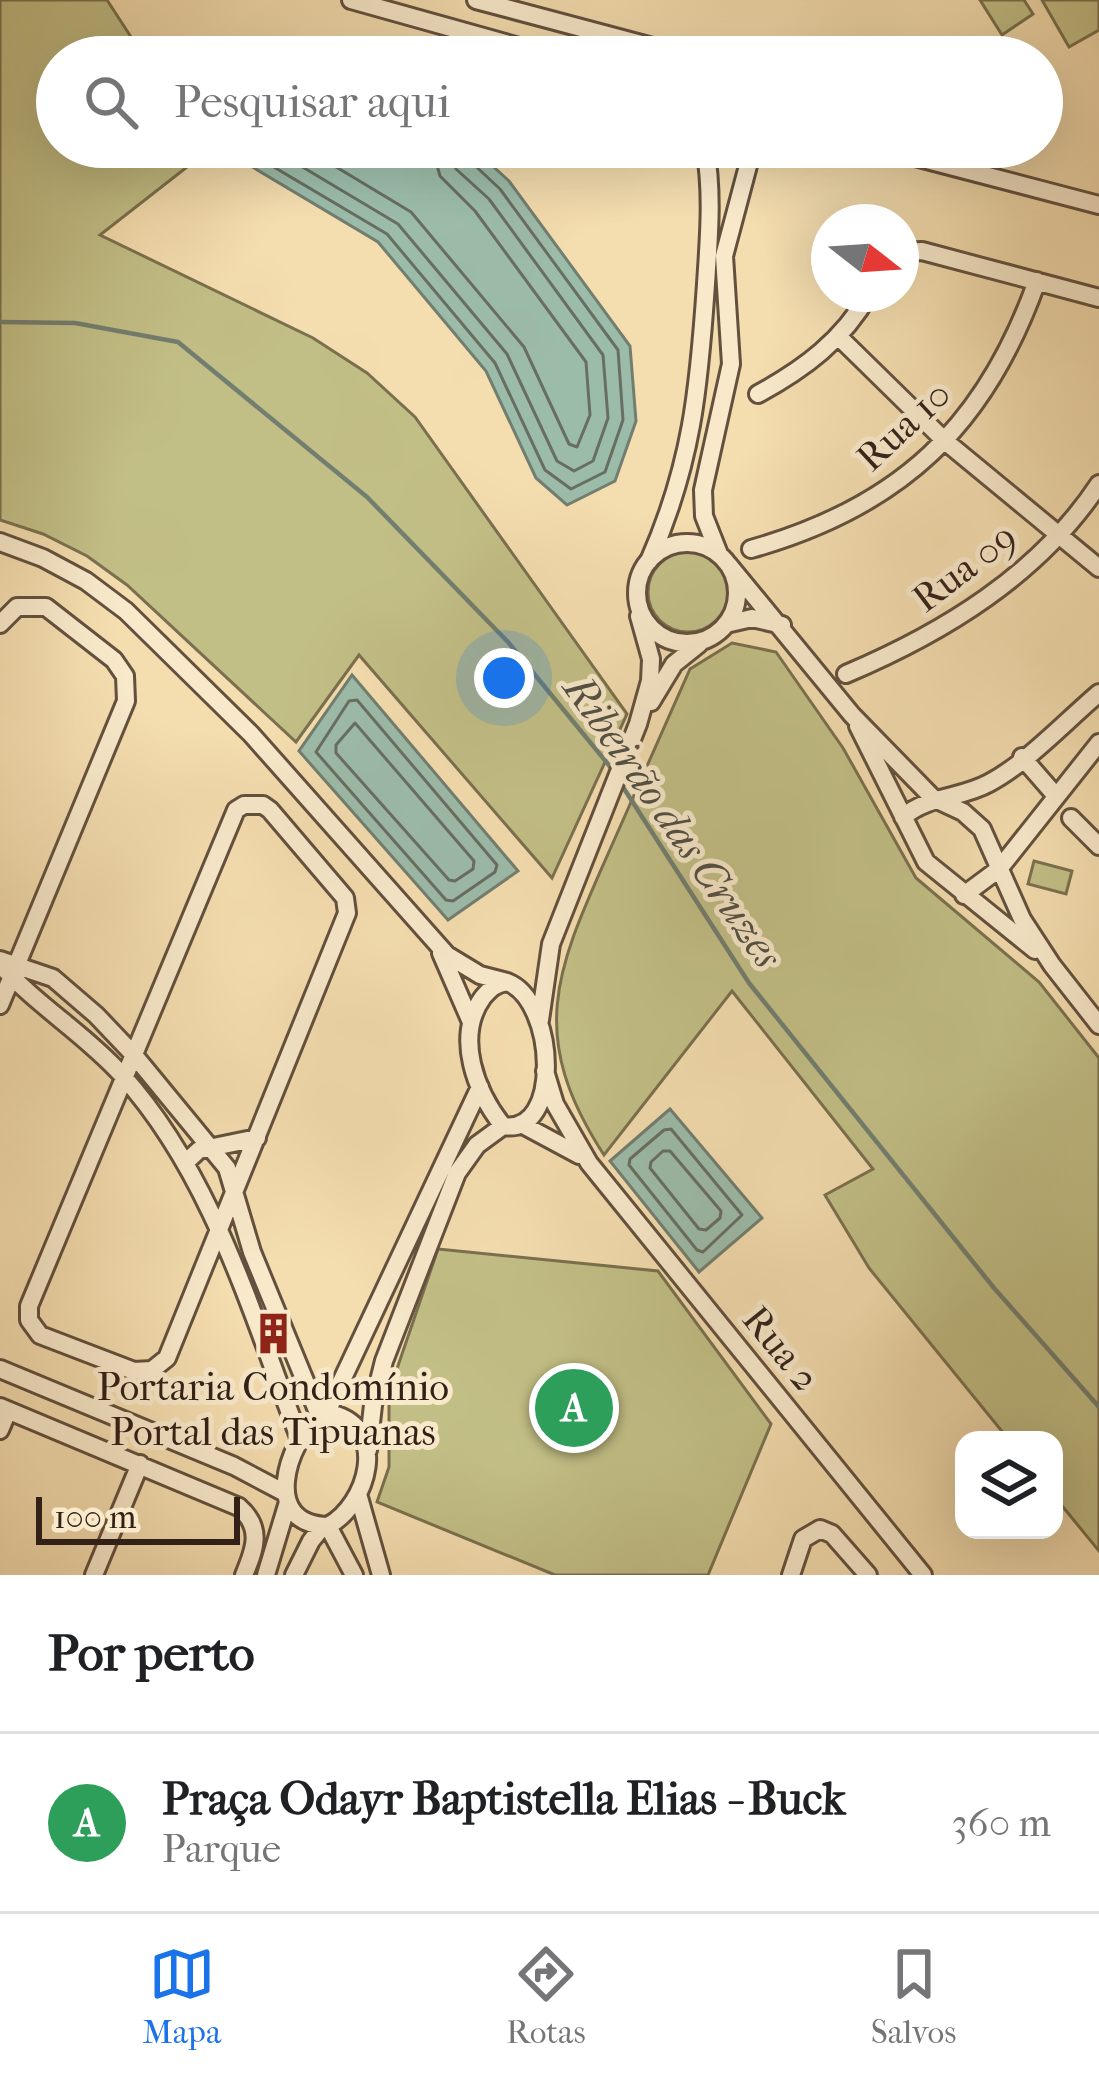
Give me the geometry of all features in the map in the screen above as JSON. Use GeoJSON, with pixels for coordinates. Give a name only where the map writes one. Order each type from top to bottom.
{"type":"FeatureCollection","features":[{"type":"Feature","properties":{"kind":"street"},"geometry":{"type":"LineString","coordinates":[[351,0],[480,36]]}},
{"type":"Feature","properties":{"kind":"street"},"geometry":{"type":"LineString","coordinates":[[476,0],[611,36]]}},
{"type":"Feature","properties":{"kind":"street"},"geometry":{"type":"LineString","coordinates":[[540,1020],[551,944],[630,746],[650,681],[651,659],[639,616],[638,582],[668,518],[698,400],[712,188],[709,168]]}},
{"type":"Feature","properties":{"kind":"street"},"geometry":{"type":"LineString","coordinates":[[638,724],[674,664],[710,638],[732,614],[737,588],[704,516],[703,490],[731,364],[724,256],[747,168]]}},
{"type":"Feature","properties":{"kind":"street"},"geometry":{"type":"LineString","coordinates":[[957,168],[1099,205]]}},
{"type":"Feature","properties":{"kind":"street"},"geometry":{"type":"LineString","coordinates":[[919,251],[1099,298]]}},
{"type":"Feature","properties":{"kind":"street","name":"Rua 10"},"geometry":{"type":"LineString","coordinates":[[752,549],[802,535],[850,513],[895,485],[945,441],[997,373],[1037,281]]}},
{"type":"Feature","properties":{"kind":"street"},"geometry":{"type":"LineString","coordinates":[[758,394],[797,373],[839,338],[857,312]]}},
{"type":"Feature","properties":{"kind":"street"},"geometry":{"type":"LineString","coordinates":[[839,338],[945,441],[1099,568]]}},
{"type":"Feature","properties":{"kind":"street","name":"Rua 09"},"geometry":{"type":"LineString","coordinates":[[846,674],[956,620],[1005,584],[1058,536],[1099,484]]}},
{"type":"Feature","properties":{"kind":"street"},"geometry":{"type":"LineString","coordinates":[[0,542],[86,581],[126,610],[251,734],[460,965],[512,983],[540,1020],[545,1037],[545,1071],[536,1112],[525,1126],[502,1126],[477,1144],[457,1173],[384,1361],[358,1494],[340,1520],[310,1541],[294,1575]]}},
{"type":"Feature","properties":{"kind":"street"},"geometry":{"type":"LineString","coordinates":[[649,561],[675,544],[690,543],[723,559],[852,715],[933,798],[963,812],[982,829],[1022,919],[1099,1025]]}},
{"type":"Feature","properties":{"kind":"street"},"geometry":{"type":"LineString","coordinates":[[0,624],[23,605],[46,607],[114,660],[125,676],[126,701],[7,966],[0,1005]]}},
{"type":"Feature","properties":{"kind":"street"},"geometry":{"type":"LineString","coordinates":[[639,616],[665,638],[680,643],[710,638]]}},
{"type":"Feature","properties":{"kind":"street"},"geometry":{"type":"LineString","coordinates":[[725,625],[752,617],[782,626]]}},
{"type":"Feature","properties":{"kind":"street"},"geometry":{"type":"LineString","coordinates":[[903,817],[933,798],[983,786],[1099,693]]}},
{"type":"Feature","properties":{"kind":"street"},"geometry":{"type":"LineString","coordinates":[[852,715],[926,862],[1052,965]]}},
{"type":"Feature","properties":{"kind":"street"},"geometry":{"type":"LineString","coordinates":[[964,895],[999,869],[1099,743]]}},
{"type":"Feature","properties":{"kind":"street"},"geometry":{"type":"LineString","coordinates":[[1022,757],[1056,796]]}},
{"type":"Feature","properties":{"kind":"street"},"geometry":{"type":"LineString","coordinates":[[244,805],[270,810],[347,905],[346,917],[167,1358],[152,1370],[134,1371],[40,1335],[29,1320],[29,1306],[134,1055],[236,810],[244,805]]}},
{"type":"Feature","properties":{"kind":"street"},"geometry":{"type":"LineString","coordinates":[[1072,818],[1099,846]]}},
{"type":"Feature","properties":{"kind":"street"},"geometry":{"type":"LineString","coordinates":[[432,937],[471,1022]]}},
{"type":"Feature","properties":{"kind":"street"},"geometry":{"type":"LineString","coordinates":[[502,1126],[480,1087],[469,1045],[471,1022],[496,984],[512,983],[551,944]]}},
{"type":"Feature","properties":{"kind":"street"},"geometry":{"type":"LineString","coordinates":[[7,966],[53,978],[134,1055],[227,1168],[233,1198],[277,1314],[323,1415]]}},
{"type":"Feature","properties":{"kind":"street"},"geometry":{"type":"LineString","coordinates":[[7,966],[124,1078],[185,1163],[219,1230],[299,1437]]}},
{"type":"Feature","properties":{"kind":"street","name":"Rua 2"},"geometry":{"type":"LineString","coordinates":[[545,1071],[562,1119],[589,1163],[923,1575]]}},
{"type":"Feature","properties":{"kind":"street"},"geometry":{"type":"LineString","coordinates":[[266,1575],[278,1546],[289,1462],[299,1437],[323,1415],[480,1087]]}},
{"type":"Feature","properties":{"kind":"street","name":"Rua 2"},"geometry":{"type":"LineString","coordinates":[[525,1126],[550,1136],[589,1163]]}},
{"type":"Feature","properties":{"kind":"street"},"geometry":{"type":"LineString","coordinates":[[185,1163],[190,1155],[208,1148],[257,1138]]}},
{"type":"Feature","properties":{"kind":"street"},"geometry":{"type":"LineString","coordinates":[[254,1321],[277,1314]]}},
{"type":"Feature","properties":{"kind":"street"},"geometry":{"type":"LineString","coordinates":[[272,1365],[295,1356]]}},
{"type":"Feature","properties":{"kind":"street"},"geometry":{"type":"LineString","coordinates":[[0,1370],[234,1466],[287,1497],[305,1520],[326,1526],[354,1575]]}},
{"type":"Feature","properties":{"kind":"street"},"geometry":{"type":"LineString","coordinates":[[0,1430],[4,1409],[239,1507],[254,1525],[255,1549],[244,1575]]}},
{"type":"Feature","properties":{"kind":"street"},"geometry":{"type":"LineString","coordinates":[[323,1415],[339,1416],[357,1426],[368,1450]]}},
{"type":"Feature","properties":{"kind":"street"},"geometry":{"type":"LineString","coordinates":[[234,1466],[265,1473],[289,1462]]}},
{"type":"Feature","properties":{"kind":"street"},"geometry":{"type":"LineString","coordinates":[[94,1575],[140,1464]]}},
{"type":"Feature","properties":{"kind":"street"},"geometry":{"type":"LineString","coordinates":[[358,1494],[379,1574]]}},
{"type":"Feature","properties":{"kind":"street"},"geometry":{"type":"LineString","coordinates":[[791,1575],[803,1539],[816,1530],[832,1534],[868,1575]]}},
{"type":"Feature","properties":{"kind":"shaded area"},"geometry":{"type":"Polygon","coordinates":[[[0,0],[107,0],[130,36],[36,36],[36,168],[186,168],[100,235],[313,338],[367,373],[415,417],[627,714],[552,878],[359,655],[296,742],[127,585],[87,556],[0,520],[0,0]]]}},
{"type":"Feature","properties":{"kind":"shaded area"},"geometry":{"type":"Polygon","coordinates":[[[980,0],[1024,0],[1033,14],[1002,35],[980,0]]]}},
{"type":"Feature","properties":{"kind":"shaded area"},"geometry":{"type":"Polygon","coordinates":[[[1042,0],[1099,0],[1099,30],[1069,47],[1042,0]]]}},
{"type":"Feature","properties":{"kind":"shaded area"},"geometry":{"type":"Polygon","coordinates":[[[688,552],[716,564],[728,592],[716,620],[688,632],[660,620],[648,592],[660,564],[688,552]]]}},
{"type":"Feature","properties":{"kind":"shaded area"},"geometry":{"type":"Polygon","coordinates":[[[732,643],[776,652],[843,748],[916,878],[1039,982],[1099,1058],[1099,1551],[1063,1507],[1063,1431],[1002,1431],[869,1268],[825,1195],[873,1169],[732,991],[604,1155],[579,1111],[557,1035],[565,964],[593,888],[690,669],[732,643]]]}},
{"type":"Feature","properties":{"kind":"shaded area"},"geometry":{"type":"Polygon","coordinates":[[[1034,861],[1072,871],[1066,894],[1028,884],[1034,861]]]}},
{"type":"Feature","properties":{"kind":"shaded area"},"geometry":{"type":"Polygon","coordinates":[[[438,1249],[658,1271],[771,1424],[708,1575],[555,1575],[377,1502],[389,1467],[389,1392],[438,1249]]]}},
{"type":"Feature","properties":{"kind":"water"},"geometry":{"type":"Polygon","coordinates":[[[254,168],[495,168],[630,346],[636,421],[615,481],[567,505],[536,478],[486,371],[378,242],[254,168]]]}},
{"type":"Feature","properties":{"kind":"water"},"geometry":{"type":"Polygon","coordinates":[[[352,675],[518,871],[448,920],[299,751],[352,675]]]}},
{"type":"Feature","properties":{"kind":"water"},"geometry":{"type":"Polygon","coordinates":[[[670,1109],[762,1218],[699,1272],[610,1161],[670,1109]]]}},
{"type":"Feature","properties":{"kind":"waterway","name":"Ribeirão das Cruzes"},"geometry":{"type":"LineString","coordinates":[[0,322],[75,323],[178,342],[367,497],[508,642],[612,769]]}},
{"type":"Feature","properties":{"kind":"waterway","name":"Ribeirão das Cruzes"},"geometry":{"type":"LineString","coordinates":[[621,784],[749,983],[994,1288],[1099,1407]]}},
{"type":"Feature","properties":{"kind":"place","name":"Portaria Condomínio Portal das Tipuanas"},"geometry":{"type":"Point","coordinates":[273,1334]}},
{"type":"Feature","properties":{"kind":"place","name":"Praça Odayr Baptistella Elias - Buck"},"geometry":{"type":"Point","coordinates":[574,1408]}}]}
